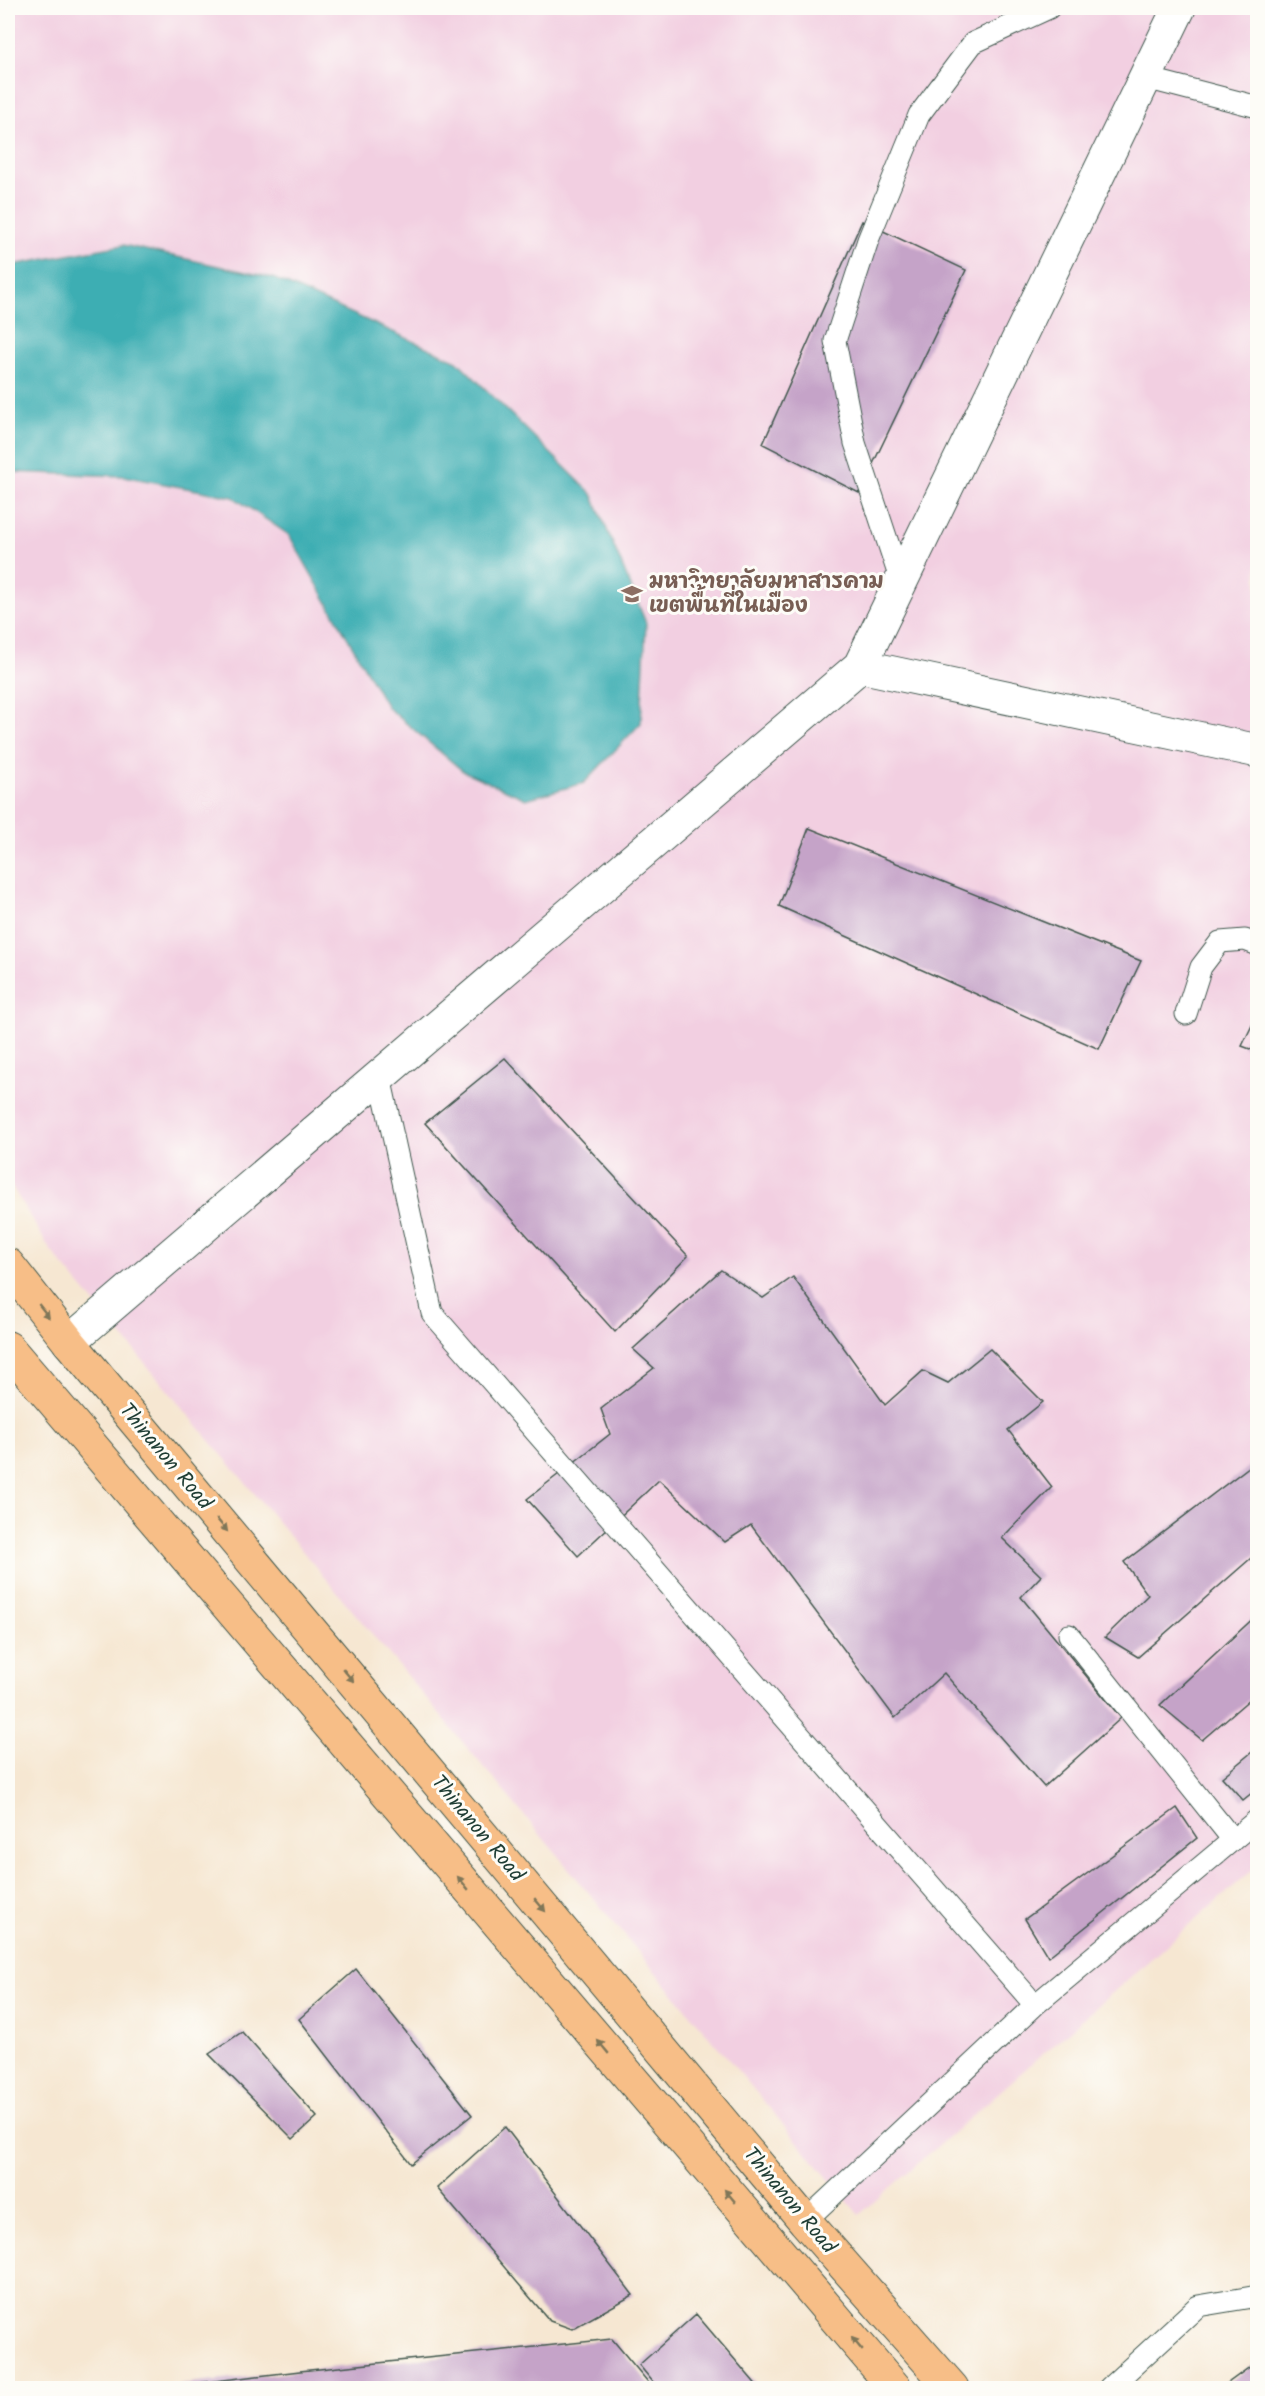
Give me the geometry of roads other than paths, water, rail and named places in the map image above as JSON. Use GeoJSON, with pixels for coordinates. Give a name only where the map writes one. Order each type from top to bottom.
{"type":"FeatureCollection","features":[{"type":"Feature","properties":{"kind":"main road","name":"Thinanon Road"},"geometry":{"type":"LineString","coordinates":[[8,1265],[69,1342],[806,2221],[952,2388]]}},
{"type":"Feature","properties":{"kind":"main road"},"geometry":{"type":"LineString","coordinates":[[31,1376],[69,1342]]}},
{"type":"Feature","properties":{"kind":"main road","name":"Thinanon Road"},"geometry":{"type":"LineString","coordinates":[[8,1347],[895,2388]]}},
{"type":"Feature","properties":{"kind":"street"},"geometry":{"type":"LineString","coordinates":[[69,1342],[860,666],[1179,8]]}},
{"type":"Feature","properties":{"kind":"street"},"geometry":{"type":"LineString","coordinates":[[860,666],[1257,751]]}},
{"type":"Feature","properties":{"kind":"lane"},"geometry":{"type":"LineString","coordinates":[[901,582],[855,443],[835,341],[868,240],[919,115],[974,44],[1049,8]]}},
{"type":"Feature","properties":{"kind":"lane"},"geometry":{"type":"LineString","coordinates":[[1146,78],[1257,107]]}},
{"type":"Feature","properties":{"kind":"lane"},"geometry":{"type":"LineString","coordinates":[[1186,1014],[1202,967],[1220,942],[1245,940],[1257,945]]}},
{"type":"Feature","properties":{"kind":"lane"},"geometry":{"type":"LineString","coordinates":[[380,1077],[432,1314],[1035,2005]]}},
{"type":"Feature","properties":{"kind":"lane"},"geometry":{"type":"LineString","coordinates":[[1069,1635],[1233,1839]]}},
{"type":"Feature","properties":{"kind":"lane"},"geometry":{"type":"LineString","coordinates":[[806,2221],[1035,2005],[1257,1819]]}},
{"type":"Feature","properties":{"kind":"lane"},"geometry":{"type":"LineString","coordinates":[[1114,2387],[1198,2306],[1257,2296]]}},
{"type":"Feature","properties":{"kind":"water"},"geometry":{"type":"Polygon","coordinates":[[[123,245],[273,278],[457,361],[592,494],[646,623],[641,723],[584,783],[526,799],[463,771],[387,707],[289,535],[233,497],[123,476],[8,472],[8,266],[123,245]]]}},
{"type":"Feature","properties":{"kind":"place","name":"มหาวิทยาลัยมหาสารคาม เขตพื้นที่ในเมือง"},"geometry":{"type":"Point","coordinates":[632,594]}}]}
